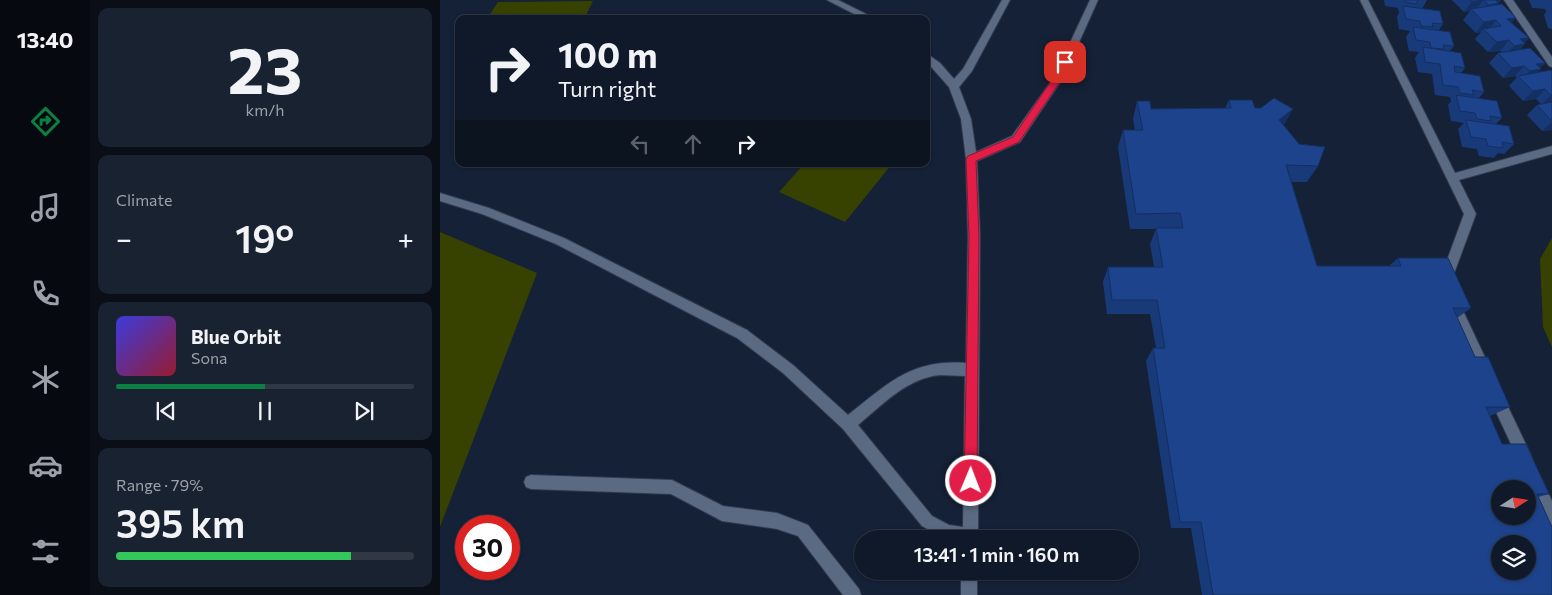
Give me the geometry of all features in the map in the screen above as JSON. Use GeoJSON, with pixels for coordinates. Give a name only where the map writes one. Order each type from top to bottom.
{"type":"FeatureCollection","features":[{"type":"Feature","properties":{"kind":"street"},"geometry":{"type":"LineString","coordinates":[[831,0],[846,3],[866,15]]}},
{"type":"Feature","properties":{"kind":"street"},"geometry":{"type":"LineString","coordinates":[[954,86],[966,71],[1006,0]]}},
{"type":"Feature","properties":{"kind":"street"},"geometry":{"type":"LineString","coordinates":[[971,159],[1016,139],[1058,78],[1094,0]]}},
{"type":"Feature","properties":{"kind":"street"},"geometry":{"type":"LineString","coordinates":[[1364,0],[1470,214],[1444,284],[1552,518]]}},
{"type":"Feature","properties":{"kind":"street"},"geometry":{"type":"LineString","coordinates":[[1508,0],[1552,64]]}},
{"type":"Feature","properties":{"kind":"street"},"geometry":{"type":"LineString","coordinates":[[930,59],[954,86],[966,119],[971,159],[974,237],[970,530]]}},
{"type":"Feature","properties":{"kind":"street"},"geometry":{"type":"LineString","coordinates":[[1452,178],[1552,150]]}},
{"type":"Feature","properties":{"kind":"street"},"geometry":{"type":"LineString","coordinates":[[440,197],[485,210],[560,241],[742,334],[788,369],[848,424],[927,521],[943,530]]}},
{"type":"Feature","properties":{"kind":"street"},"geometry":{"type":"LineString","coordinates":[[848,424],[907,379],[948,368],[972,370]]}},
{"type":"Feature","properties":{"kind":"street"},"geometry":{"type":"LineString","coordinates":[[531,482],[672,487],[722,513],[777,521],[803,530],[853,595]]}},
{"type":"Feature","properties":{"kind":"street"},"geometry":{"type":"LineString","coordinates":[[969,580],[969,595]]}},
{"type":"Feature","properties":{"kind":"green space"},"geometry":{"type":"Polygon","coordinates":[[[593,1],[586,15],[490,15],[498,2],[593,1]]]}},
{"type":"Feature","properties":{"kind":"green space"},"geometry":{"type":"Polygon","coordinates":[[[801,167],[890,167],[845,222],[779,192],[801,167]]]}},
{"type":"Feature","properties":{"kind":"green space"},"geometry":{"type":"Polygon","coordinates":[[[440,232],[537,273],[440,527],[440,232]]]}},
{"type":"Feature","properties":{"kind":"green space"},"geometry":{"type":"Polygon","coordinates":[[[1552,238],[1552,347],[1543,327],[1540,259],[1552,238]]]}},
{"type":"Feature","properties":{"kind":"building"},"geometry":{"type":"Polygon","coordinates":[[[1405,0],[1417,0],[1417,4],[1405,2],[1405,0]]]}},
{"type":"Feature","properties":{"kind":"building"},"geometry":{"type":"Polygon","coordinates":[[[1484,0],[1496,0],[1498,3],[1488,5],[1484,0]]]}},
{"type":"Feature","properties":{"kind":"building"},"geometry":{"type":"Polygon","coordinates":[[[1502,4],[1516,18],[1507,19],[1529,38],[1520,39],[1525,44],[1514,46],[1509,40],[1497,42],[1483,29],[1501,26],[1496,20],[1484,22],[1471,9],[1502,4]]]}},
{"type":"Feature","properties":{"kind":"building"},"geometry":{"type":"Polygon","coordinates":[[[1403,6],[1440,11],[1443,24],[1432,23],[1433,27],[1421,26],[1420,21],[1406,19],[1403,6]]]}},
{"type":"Feature","properties":{"kind":"building"},"geometry":{"type":"Polygon","coordinates":[[[1413,27],[1450,32],[1454,46],[1443,45],[1444,49],[1431,48],[1430,42],[1416,40],[1413,27]]]}},
{"type":"Feature","properties":{"kind":"building"},"geometry":{"type":"Polygon","coordinates":[[[1423,47],[1461,53],[1465,68],[1454,66],[1455,72],[1480,76],[1484,92],[1472,90],[1474,95],[1460,93],[1458,87],[1443,85],[1440,64],[1425,62],[1423,47]]]}},
{"type":"Feature","properties":{"kind":"building"},"geometry":{"type":"Polygon","coordinates":[[[1530,48],[1545,63],[1536,64],[1541,69],[1530,71],[1524,66],[1512,68],[1498,53],[1530,48]]]}},
{"type":"Feature","properties":{"kind":"building"},"geometry":{"type":"Polygon","coordinates":[[[1551,70],[1552,95],[1545,89],[1533,91],[1518,76],[1551,70]]]}},
{"type":"Feature","properties":{"kind":"building"},"geometry":{"type":"Polygon","coordinates":[[[1456,95],[1497,101],[1502,118],[1490,116],[1491,121],[1477,119],[1475,113],[1460,111],[1456,95]]]}},
{"type":"Feature","properties":{"kind":"building"},"geometry":{"type":"Polygon","coordinates":[[[1274,98],[1293,109],[1279,120],[1299,144],[1325,147],[1318,166],[1286,165],[1317,266],[1401,266],[1398,258],[1448,258],[1471,308],[1453,308],[1475,357],[1488,357],[1510,407],[1486,407],[1502,444],[1526,444],[1549,494],[1537,494],[1552,527],[1552,595],[1213,595],[1201,522],[1180,522],[1153,348],[1165,348],[1157,300],[1112,300],[1108,267],[1163,267],[1156,228],[1183,228],[1180,213],[1136,214],[1123,130],[1143,130],[1137,101],[1150,101],[1151,109],[1231,108],[1229,100],[1252,100],[1255,108],[1261,108],[1274,98]]]}},
{"type":"Feature","properties":{"kind":"building"},"geometry":{"type":"Polygon","coordinates":[[[1552,102],[1552,121],[1537,105],[1552,102]]]}},
{"type":"Feature","properties":{"kind":"building"},"geometry":{"type":"Polygon","coordinates":[[[1466,120],[1509,126],[1514,144],[1502,142],[1503,148],[1488,146],[1486,139],[1471,137],[1466,120]]]}},
{"type":"Feature","properties":{"kind":"route"},"geometry":{"type":"LineString","coordinates":[[971,481],[974,237],[971,159],[1016,139],[1058,78],[1065,62]]}}]}
